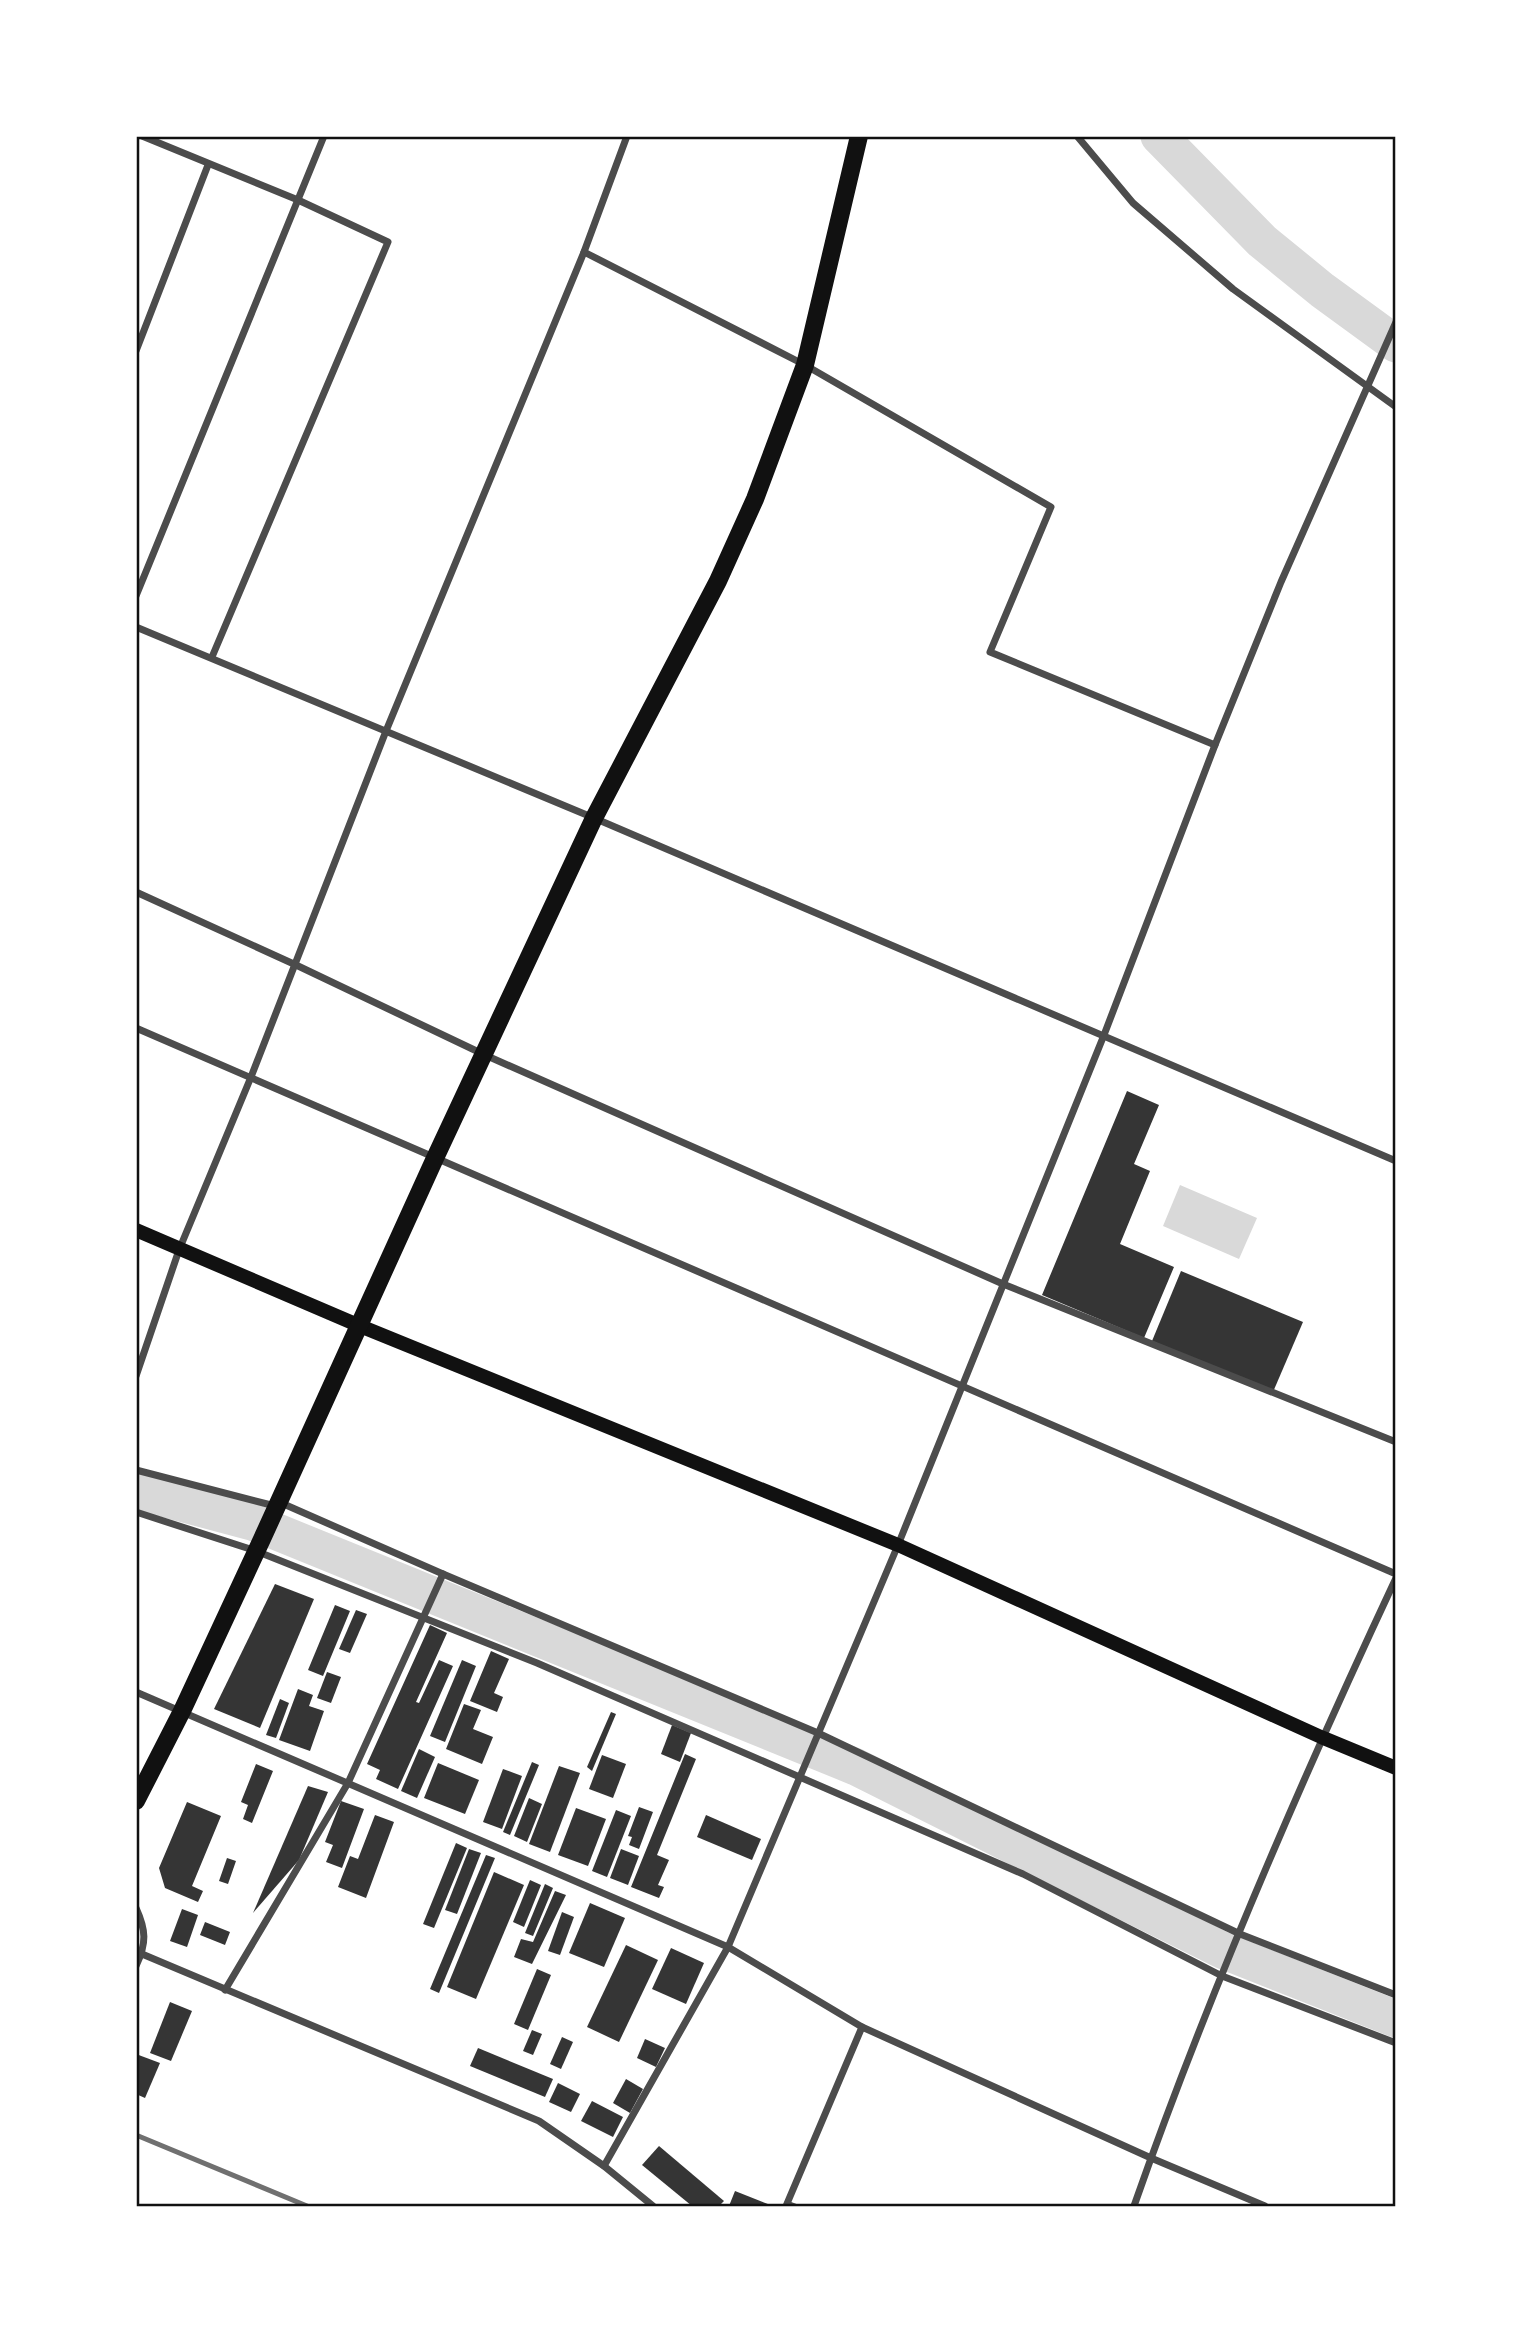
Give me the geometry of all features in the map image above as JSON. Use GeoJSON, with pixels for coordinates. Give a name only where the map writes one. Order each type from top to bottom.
{"type":"FeatureCollection","features":[{"type":"Feature","properties":{"kind":"main road"},"geometry":{"type":"LineString","coordinates":[[136,1801],[182,1711],[594,818],[718,581],[755,499],[804,365],[859,136]]}},
{"type":"Feature","properties":{"kind":"main road"},"geometry":{"type":"LineString","coordinates":[[136,1230],[360,1326],[898,1545],[1395,1768]]}},
{"type":"Feature","properties":{"kind":"street"},"geometry":{"type":"LineString","coordinates":[[142,136],[298,200],[388,242],[212,657]]}},
{"type":"Feature","properties":{"kind":"street"},"geometry":{"type":"LineString","coordinates":[[136,596],[324,136]]}},
{"type":"Feature","properties":{"kind":"street"},"geometry":{"type":"LineString","coordinates":[[136,1376],[179,1250],[296,965],[386,731],[584,252],[627,136]]}},
{"type":"Feature","properties":{"kind":"street"},"geometry":{"type":"LineString","coordinates":[[1077,136],[1133,203],[1233,289],[1395,407]]}},
{"type":"Feature","properties":{"kind":"street"},"geometry":{"type":"LineString","coordinates":[[136,351],[208,165]]}},
{"type":"Feature","properties":{"kind":"street"},"geometry":{"type":"LineString","coordinates":[[584,252],[804,365],[1051,507],[990,652],[1215,745]]}},
{"type":"Feature","properties":{"kind":"street"},"geometry":{"type":"LineString","coordinates":[[604,2166],[728,1947],[801,1777],[1104,1035],[1215,745],[1281,582],[1395,322]]}},
{"type":"Feature","properties":{"kind":"street"},"geometry":{"type":"LineString","coordinates":[[136,627],[594,818],[1395,1161]]}},
{"type":"Feature","properties":{"kind":"street"},"geometry":{"type":"LineString","coordinates":[[136,892],[485,1055],[1003,1284],[1395,1442]]}},
{"type":"Feature","properties":{"kind":"street"},"geometry":{"type":"LineString","coordinates":[[136,1028],[436,1156],[1395,1576],[1321,1737],[1222,1976],[1134,2207]]}},
{"type":"Feature","properties":{"kind":"street"},"geometry":{"type":"LineString","coordinates":[[136,1470],[276,1507],[443,1574],[818,1733],[1240,1934],[1395,1995]]}},
{"type":"Feature","properties":{"kind":"street"},"geometry":{"type":"LineString","coordinates":[[136,1512],[259,1545],[1023,1874],[1222,1976],[1395,2043]]}},
{"type":"Feature","properties":{"kind":"street"},"geometry":{"type":"LineString","coordinates":[[225,1990],[348,1783],[443,1574]]}},
{"type":"Feature","properties":{"kind":"street"},"geometry":{"type":"LineString","coordinates":[[136,1692],[728,1947],[862,2027],[1265,2207]]}},
{"type":"Feature","properties":{"kind":"street"},"geometry":{"type":"LineString","coordinates":[[136,1908],[145,1929],[142,1955],[136,1966]]}},
{"type":"Feature","properties":{"kind":"street"},"geometry":{"type":"LineString","coordinates":[[142,1955],[539,2121],[604,2166],[653,2207]]}},
{"type":"Feature","properties":{"kind":"street"},"geometry":{"type":"LineString","coordinates":[[789,2206],[862,2027]]}},
{"type":"Feature","properties":{"kind":"shaded area"},"geometry":{"type":"Polygon","coordinates":[[[1180,1185],[1257,1218],[1239,1259],[1163,1226],[1180,1185]]]}},
{"type":"Feature","properties":{"kind":"building"},"geometry":{"type":"Polygon","coordinates":[[[1127,1091],[1159,1105],[1134,1164],[1150,1171],[1120,1244],[1174,1267],[1144,1338],[1042,1295],[1127,1091]]]}},
{"type":"Feature","properties":{"kind":"building"},"geometry":{"type":"Polygon","coordinates":[[[1181,1271],[1303,1322],[1273,1392],[1152,1341],[1181,1271]]]}},
{"type":"Feature","properties":{"kind":"building"},"geometry":{"type":"Polygon","coordinates":[[[275,1584],[314,1599],[260,1728],[214,1709],[275,1584]]]}},
{"type":"Feature","properties":{"kind":"building"},"geometry":{"type":"Polygon","coordinates":[[[335,1605],[350,1611],[323,1676],[308,1670],[335,1605]]]}},
{"type":"Feature","properties":{"kind":"building"},"geometry":{"type":"Polygon","coordinates":[[[356,1610],[367,1614],[350,1653],[339,1649],[356,1610]]]}},
{"type":"Feature","properties":{"kind":"building"},"geometry":{"type":"Polygon","coordinates":[[[430,1625],[447,1633],[416,1702],[419,1703],[439,1660],[453,1666],[398,1789],[376,1779],[380,1770],[367,1764],[430,1625]]]}},
{"type":"Feature","properties":{"kind":"building"},"geometry":{"type":"Polygon","coordinates":[[[491,1651],[509,1659],[494,1693],[503,1697],[497,1712],[470,1701],[491,1651]]]}},
{"type":"Feature","properties":{"kind":"building"},"geometry":{"type":"Polygon","coordinates":[[[462,1660],[476,1666],[445,1742],[430,1736],[462,1660]]]}},
{"type":"Feature","properties":{"kind":"building"},"geometry":{"type":"Polygon","coordinates":[[[327,1672],[341,1677],[331,1703],[317,1698],[327,1672]]]}},
{"type":"Feature","properties":{"kind":"building"},"geometry":{"type":"Polygon","coordinates":[[[298,1689],[313,1695],[309,1706],[324,1711],[310,1751],[279,1740],[298,1689]]]}},
{"type":"Feature","properties":{"kind":"building"},"geometry":{"type":"Polygon","coordinates":[[[280,1699],[289,1703],[276,1738],[266,1735],[280,1699]]]}},
{"type":"Feature","properties":{"kind":"building"},"geometry":{"type":"Polygon","coordinates":[[[464,1704],[481,1710],[473,1729],[493,1737],[482,1764],[446,1749],[464,1704]]]}},
{"type":"Feature","properties":{"kind":"building"},"geometry":{"type":"Polygon","coordinates":[[[611,1712],[616,1714],[592,1771],[587,1767],[611,1712]]]}},
{"type":"Feature","properties":{"kind":"building"},"geometry":{"type":"Polygon","coordinates":[[[672,1725],[691,1733],[680,1762],[661,1754],[672,1725]]]}},
{"type":"Feature","properties":{"kind":"building"},"geometry":{"type":"Polygon","coordinates":[[[419,1749],[435,1757],[417,1798],[401,1791],[419,1749]]]}},
{"type":"Feature","properties":{"kind":"building"},"geometry":{"type":"Polygon","coordinates":[[[685,1754],[696,1759],[657,1855],[669,1860],[658,1885],[664,1887],[659,1898],[631,1887],[685,1754]]]}},
{"type":"Feature","properties":{"kind":"building"},"geometry":{"type":"Polygon","coordinates":[[[602,1755],[626,1764],[613,1798],[589,1789],[602,1755]]]}},
{"type":"Feature","properties":{"kind":"building"},"geometry":{"type":"Polygon","coordinates":[[[532,1762],[539,1765],[510,1835],[503,1832],[532,1762]]]}},
{"type":"Feature","properties":{"kind":"building"},"geometry":{"type":"Polygon","coordinates":[[[438,1763],[479,1780],[465,1814],[424,1798],[438,1763]]]}},
{"type":"Feature","properties":{"kind":"building"},"geometry":{"type":"Polygon","coordinates":[[[256,1764],[273,1771],[252,1823],[243,1819],[248,1805],[241,1802],[256,1764]]]}},
{"type":"Feature","properties":{"kind":"building"},"geometry":{"type":"Polygon","coordinates":[[[559,1766],[580,1773],[550,1852],[529,1844],[559,1766]]]}},
{"type":"Feature","properties":{"kind":"building"},"geometry":{"type":"Polygon","coordinates":[[[503,1769],[522,1776],[502,1829],[483,1822],[503,1769]]]}},
{"type":"Feature","properties":{"kind":"building"},"geometry":{"type":"Polygon","coordinates":[[[308,1786],[328,1792],[299,1860],[253,1913],[308,1786]]]}},
{"type":"Feature","properties":{"kind":"building"},"geometry":{"type":"Polygon","coordinates":[[[529,1798],[542,1804],[527,1842],[514,1836],[529,1798]]]}},
{"type":"Feature","properties":{"kind":"building"},"geometry":{"type":"Polygon","coordinates":[[[341,1801],[364,1809],[342,1868],[326,1862],[333,1845],[325,1842],[341,1801]]]}},
{"type":"Feature","properties":{"kind":"building"},"geometry":{"type":"Polygon","coordinates":[[[187,1802],[221,1816],[192,1886],[203,1891],[198,1902],[165,1888],[159,1868],[187,1802]]]}},
{"type":"Feature","properties":{"kind":"building"},"geometry":{"type":"Polygon","coordinates":[[[639,1807],[653,1812],[639,1849],[629,1845],[632,1837],[628,1836],[639,1807]]]}},
{"type":"Feature","properties":{"kind":"building"},"geometry":{"type":"Polygon","coordinates":[[[576,1808],[606,1819],[588,1866],[558,1855],[576,1808]]]}},
{"type":"Feature","properties":{"kind":"building"},"geometry":{"type":"Polygon","coordinates":[[[616,1810],[631,1816],[607,1877],[592,1871],[616,1810]]]}},
{"type":"Feature","properties":{"kind":"building"},"geometry":{"type":"Polygon","coordinates":[[[375,1815],[394,1822],[366,1898],[338,1887],[350,1856],[358,1859],[375,1815]]]}},
{"type":"Feature","properties":{"kind":"building"},"geometry":{"type":"Polygon","coordinates":[[[706,1815],[761,1839],[752,1860],[697,1837],[706,1815]]]}},
{"type":"Feature","properties":{"kind":"building"},"geometry":{"type":"Polygon","coordinates":[[[456,1843],[467,1848],[434,1928],[423,1924],[456,1843]]]}},
{"type":"Feature","properties":{"kind":"building"},"geometry":{"type":"Polygon","coordinates":[[[469,1849],[481,1853],[457,1914],[445,1910],[469,1849]]]}},
{"type":"Feature","properties":{"kind":"building"},"geometry":{"type":"Polygon","coordinates":[[[621,1849],[639,1856],[628,1885],[610,1878],[621,1849]]]}},
{"type":"Feature","properties":{"kind":"building"},"geometry":{"type":"Polygon","coordinates":[[[486,1855],[495,1858],[439,1993],[430,1989],[486,1855]]]}},
{"type":"Feature","properties":{"kind":"building"},"geometry":{"type":"Polygon","coordinates":[[[227,1858],[236,1861],[228,1884],[219,1881],[227,1858]]]}},
{"type":"Feature","properties":{"kind":"building"},"geometry":{"type":"Polygon","coordinates":[[[494,1872],[524,1885],[476,1999],[447,1987],[494,1872]]]}},
{"type":"Feature","properties":{"kind":"building"},"geometry":{"type":"Polygon","coordinates":[[[530,1880],[541,1885],[524,1927],[513,1922],[530,1880]]]}},
{"type":"Feature","properties":{"kind":"building"},"geometry":{"type":"Polygon","coordinates":[[[545,1884],[553,1888],[533,1936],[525,1933],[545,1884]]]}},
{"type":"Feature","properties":{"kind":"building"},"geometry":{"type":"Polygon","coordinates":[[[555,1891],[566,1895],[532,1964],[514,1957],[521,1939],[533,1942],[555,1891]]]}},
{"type":"Feature","properties":{"kind":"building"},"geometry":{"type":"Polygon","coordinates":[[[590,1903],[625,1918],[604,1967],[569,1953],[590,1903]]]}},
{"type":"Feature","properties":{"kind":"building"},"geometry":{"type":"Polygon","coordinates":[[[182,1909],[198,1915],[187,1947],[170,1941],[182,1909]]]}},
{"type":"Feature","properties":{"kind":"building"},"geometry":{"type":"Polygon","coordinates":[[[562,1912],[574,1917],[560,1955],[548,1951],[562,1912]]]}},
{"type":"Feature","properties":{"kind":"building"},"geometry":{"type":"Polygon","coordinates":[[[205,1922],[230,1932],[225,1945],[200,1935],[205,1922]]]}},
{"type":"Feature","properties":{"kind":"building"},"geometry":{"type":"Polygon","coordinates":[[[626,1945],[658,1960],[619,2042],[587,2027],[626,1945]]]}},
{"type":"Feature","properties":{"kind":"building"},"geometry":{"type":"Polygon","coordinates":[[[671,1948],[704,1963],[686,2004],[652,1989],[671,1948]]]}},
{"type":"Feature","properties":{"kind":"building"},"geometry":{"type":"Polygon","coordinates":[[[537,1969],[551,1975],[528,2030],[514,2024],[537,1969]]]}},
{"type":"Feature","properties":{"kind":"building"},"geometry":{"type":"Polygon","coordinates":[[[170,2002],[192,2011],[171,2061],[150,2053],[170,2002]]]}},
{"type":"Feature","properties":{"kind":"building"},"geometry":{"type":"Polygon","coordinates":[[[532,2030],[542,2034],[533,2055],[523,2051],[532,2030]]]}},
{"type":"Feature","properties":{"kind":"building"},"geometry":{"type":"Polygon","coordinates":[[[562,2037],[573,2042],[561,2069],[550,2064],[562,2037]]]}},
{"type":"Feature","properties":{"kind":"building"},"geometry":{"type":"Polygon","coordinates":[[[645,2039],[665,2048],[656,2067],[637,2058],[645,2039]]]}},
{"type":"Feature","properties":{"kind":"building"},"geometry":{"type":"Polygon","coordinates":[[[478,2048],[553,2079],[545,2097],[470,2066],[478,2048]]]}},
{"type":"Feature","properties":{"kind":"building"},"geometry":{"type":"Polygon","coordinates":[[[136,2054],[160,2063],[145,2098],[136,2094],[136,2054]]]}},
{"type":"Feature","properties":{"kind":"building"},"geometry":{"type":"Polygon","coordinates":[[[626,2079],[643,2089],[630,2113],[613,2103],[626,2079]]]}},
{"type":"Feature","properties":{"kind":"building"},"geometry":{"type":"Polygon","coordinates":[[[558,2083],[580,2094],[571,2112],[549,2102],[558,2083]]]}},
{"type":"Feature","properties":{"kind":"building"},"geometry":{"type":"Polygon","coordinates":[[[592,2101],[623,2117],[613,2137],[581,2121],[592,2101]]]}},
{"type":"Feature","properties":{"kind":"building"},"geometry":{"type":"Polygon","coordinates":[[[659,2146],[724,2201],[719,2206],[692,2206],[642,2165],[659,2146]]]}},
{"type":"Feature","properties":{"kind":"building"},"geometry":{"type":"Polygon","coordinates":[[[735,2191],[773,2206],[729,2206],[735,2191]]]}},
{"type":"Feature","properties":{"kind":"waterway"},"geometry":{"type":"LineString","coordinates":[[1159,136],[1262,241],[1322,290],[1396,344]]}},
{"type":"Feature","properties":{"kind":"waterway"},"geometry":{"type":"LineString","coordinates":[[136,1491],[255,1523],[856,1767],[1222,1950],[1396,2019]]}},
{"type":"Feature","properties":{"kind":"railway"},"geometry":{"type":"LineString","coordinates":[[136,2135],[307,2206]]}}]}
